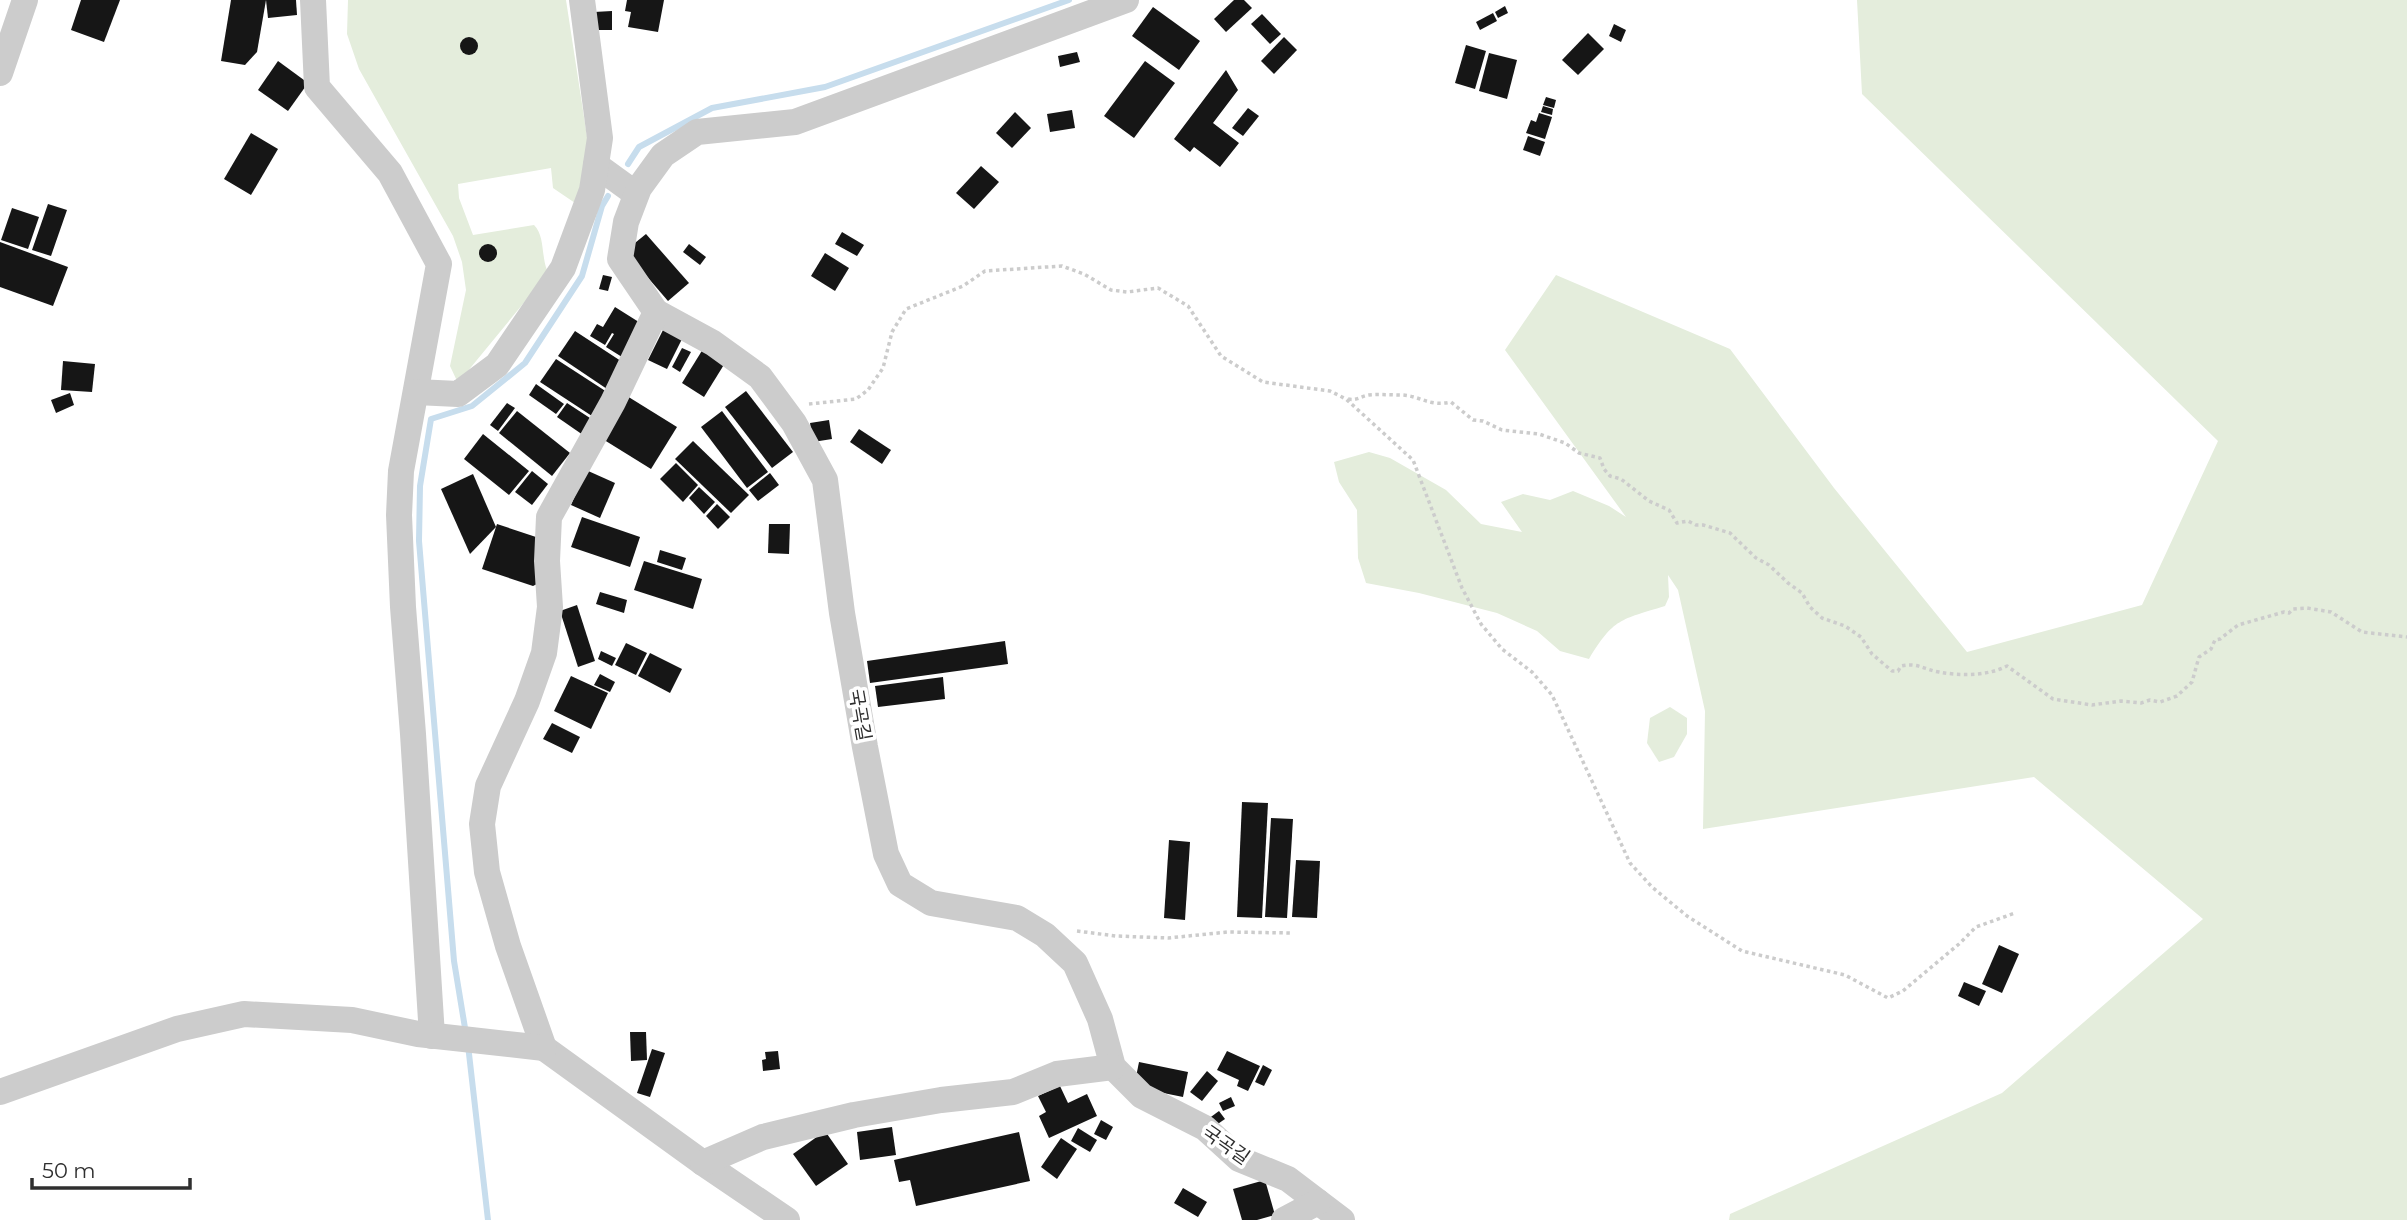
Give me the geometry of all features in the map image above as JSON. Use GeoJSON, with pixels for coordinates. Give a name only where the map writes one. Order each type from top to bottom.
{"type":"FeatureCollection","features":[{"type":"Feature","properties":{"kind":"street"},"geometry":{"type":"LineString","coordinates":[[0,73],[25,0]]}},
{"type":"Feature","properties":{"kind":"street"},"geometry":{"type":"LineString","coordinates":[[313,0],[317,87],[390,173],[439,264],[401,471],[399,514],[403,607],[437,1036]]}},
{"type":"Feature","properties":{"kind":"street"},"geometry":{"type":"LineString","coordinates":[[416,392],[458,394],[497,365],[563,268],[593,190],[600,138],[582,0]]}},
{"type":"Feature","properties":{"kind":"street"},"geometry":{"type":"LineString","coordinates":[[544,1048],[508,946],[491,884],[482,824],[488,786],[527,701],[544,653],[550,607],[547,561],[549,517],[613,402],[656,312],[620,259],[626,222],[639,188],[663,155],[697,132],[795,122],[1125,0]]}},
{"type":"Feature","properties":{"kind":"street"},"geometry":{"type":"LineString","coordinates":[[596,165],[636,194]]}},
{"type":"Feature","properties":{"kind":"street","name":"국곡길"},"geometry":{"type":"LineString","coordinates":[[656,312],[713,343],[760,377],[794,423],[825,480],[842,613],[865,747],[886,854],[900,884],[931,904],[1017,918],[1045,935],[1075,963],[1100,1019],[1113,1067],[1142,1096],[1205,1128],[1239,1159],[1288,1179],[1342,1220]]}},
{"type":"Feature","properties":{"kind":"street"},"geometry":{"type":"LineString","coordinates":[[0,1092],[177,1029],[244,1014],[352,1020],[437,1036],[544,1048],[787,1220]]}},
{"type":"Feature","properties":{"kind":"street"},"geometry":{"type":"LineString","coordinates":[[703,1163],[763,1137],[841,1118],[941,1100],[1013,1092],[1057,1074],[1113,1067]]}},
{"type":"Feature","properties":{"kind":"street"},"geometry":{"type":"LineString","coordinates":[[1284,1220],[1318,1202]]}},
{"type":"Feature","properties":{"kind":"path"},"geometry":{"type":"LineString","coordinates":[[782,407],[856,400],[883,368],[892,332],[906,309],[963,286],[985,271],[1020,271],[1062,266],[1084,274],[1111,290],[1127,292],[1158,288],[1188,306],[1221,356],[1263,382],[1331,391],[1354,401],[1366,395],[1406,395],[1425,402],[1451,402],[1473,420],[1483,421],[1502,430],[1539,434],[1565,443],[1579,453],[1596,456],[1600,458],[1610,476],[1621,479],[1649,501],[1669,510],[1677,523],[1688,521],[1730,533],[1756,558],[1769,565],[1802,593],[1810,607],[1822,618],[1845,626],[1861,637],[1872,654],[1892,671],[1898,671],[1902,666],[1912,663],[1936,672],[1964,674],[1998,671],[2007,666],[2053,699],[2092,705],[2120,701],[2141,703],[2150,699],[2160,702],[2176,696],[2192,682],[2199,657],[2211,649],[2215,640],[2238,625],[2284,612],[2289,613],[2294,609],[2331,612],[2362,632],[2407,637]]}},
{"type":"Feature","properties":{"kind":"path"},"geometry":{"type":"LineString","coordinates":[[1346,399],[1412,460],[1462,588],[1481,624],[1502,649],[1532,672],[1552,695],[1630,863],[1652,887],[1687,916],[1742,951],[1845,975],[1888,998],[1903,991],[1976,927],[2015,913]]}},
{"type":"Feature","properties":{"kind":"path"},"geometry":{"type":"LineString","coordinates":[[1036,930],[1168,937],[1228,932],[1292,933]]}},
{"type":"Feature","properties":{"kind":"green space"},"geometry":{"type":"Polygon","coordinates":[[[348,0],[566,0],[588,143],[581,195],[575,203],[553,188],[551,168],[458,184],[459,198],[473,235],[534,225],[540,235],[547,270],[536,288],[458,383],[450,366],[466,290],[462,262],[453,236],[359,69],[347,34],[348,0]]]}},
{"type":"Feature","properties":{"kind":"green space"},"geometry":{"type":"Polygon","coordinates":[[[1857,0],[2407,0],[2407,1220],[1729,1220],[1730,1214],[2002,1093],[2203,919],[2034,777],[1703,829],[1705,711],[1678,590],[1668,575],[1669,597],[1665,606],[1620,622],[1605,635],[1589,659],[1560,651],[1537,631],[1497,613],[1366,583],[1358,558],[1357,510],[1339,482],[1334,462],[1369,452],[1390,458],[1446,490],[1481,524],[1522,532],[1501,502],[1523,494],[1550,500],[1573,491],[1609,506],[1626,517],[1505,350],[1556,275],[1730,349],[1834,488],[1967,652],[2142,605],[2218,441],[1862,94],[1857,0]]]}},
{"type":"Feature","properties":{"kind":"green space"},"geometry":{"type":"Polygon","coordinates":[[[1670,707],[1687,718],[1687,734],[1674,757],[1659,762],[1647,743],[1650,718],[1670,707]]]}},
{"type":"Feature","properties":{"kind":"building"},"geometry":{"type":"Polygon","coordinates":[[[81,0],[120,0],[104,42],[71,30],[81,0]]]}},
{"type":"Feature","properties":{"kind":"building"},"geometry":{"type":"Polygon","coordinates":[[[231,0],[266,0],[257,52],[245,65],[221,61],[231,0]]]}},
{"type":"Feature","properties":{"kind":"building"},"geometry":{"type":"Polygon","coordinates":[[[266,0],[296,0],[297,15],[268,18],[266,0]]]}},
{"type":"Feature","properties":{"kind":"building"},"geometry":{"type":"Polygon","coordinates":[[[627,0],[664,0],[658,32],[628,27],[631,12],[625,11],[627,0]]]}},
{"type":"Feature","properties":{"kind":"building"},"geometry":{"type":"Polygon","coordinates":[[[1234,0],[1244,0],[1252,8],[1226,32],[1214,19],[1234,0]]]}},
{"type":"Feature","properties":{"kind":"building"},"geometry":{"type":"Polygon","coordinates":[[[1505,6],[1508,13],[1498,18],[1495,12],[1505,6]]]}},
{"type":"Feature","properties":{"kind":"building"},"geometry":{"type":"Polygon","coordinates":[[[1153,7],[1200,41],[1179,70],[1132,36],[1153,7]]]}},
{"type":"Feature","properties":{"kind":"building"},"geometry":{"type":"Polygon","coordinates":[[[612,11],[612,30],[594,30],[594,12],[612,11]]]}},
{"type":"Feature","properties":{"kind":"building"},"geometry":{"type":"Polygon","coordinates":[[[1493,13],[1497,21],[1480,30],[1476,22],[1493,13]]]}},
{"type":"Feature","properties":{"kind":"building"},"geometry":{"type":"Polygon","coordinates":[[[1262,14],[1281,34],[1270,44],[1251,24],[1262,14]]]}},
{"type":"Feature","properties":{"kind":"building"},"geometry":{"type":"Polygon","coordinates":[[[1614,24],[1626,30],[1621,42],[1609,36],[1614,24]]]}},
{"type":"Feature","properties":{"kind":"building"},"geometry":{"type":"Polygon","coordinates":[[[1588,33],[1604,49],[1578,75],[1562,60],[1588,33]]]}},
{"type":"Feature","properties":{"kind":"building"},"geometry":{"type":"Polygon","coordinates":[[[465,37],[473,37],[478,46],[476,53],[465,55],[460,50],[460,42],[465,37]]]}},
{"type":"Feature","properties":{"kind":"building"},"geometry":{"type":"Polygon","coordinates":[[[1284,37],[1297,50],[1274,74],[1261,61],[1284,37]]]}},
{"type":"Feature","properties":{"kind":"building"},"geometry":{"type":"Polygon","coordinates":[[[1466,45],[1486,51],[1475,89],[1455,83],[1466,45]]]}},
{"type":"Feature","properties":{"kind":"building"},"geometry":{"type":"Polygon","coordinates":[[[1077,52],[1080,62],[1060,67],[1058,56],[1077,52]]]}},
{"type":"Feature","properties":{"kind":"building"},"geometry":{"type":"Polygon","coordinates":[[[1489,53],[1517,60],[1507,99],[1479,91],[1489,53]]]}},
{"type":"Feature","properties":{"kind":"building"},"geometry":{"type":"Polygon","coordinates":[[[278,61],[308,83],[288,111],[258,90],[278,61]]]}},
{"type":"Feature","properties":{"kind":"building"},"geometry":{"type":"Polygon","coordinates":[[[1145,61],[1175,83],[1134,138],[1104,116],[1145,61]]]}},
{"type":"Feature","properties":{"kind":"building"},"geometry":{"type":"Polygon","coordinates":[[[1226,70],[1238,90],[1213,123],[1239,143],[1220,167],[1194,147],[1190,152],[1174,139],[1226,70]]]}},
{"type":"Feature","properties":{"kind":"building"},"geometry":{"type":"Polygon","coordinates":[[[1546,97],[1556,100],[1554,108],[1543,105],[1546,97]]]}},
{"type":"Feature","properties":{"kind":"building"},"geometry":{"type":"Polygon","coordinates":[[[1543,106],[1553,109],[1552,115],[1541,112],[1543,106]]]}},
{"type":"Feature","properties":{"kind":"building"},"geometry":{"type":"Polygon","coordinates":[[[1248,108],[1259,116],[1243,136],[1232,128],[1248,108]]]}},
{"type":"Feature","properties":{"kind":"building"},"geometry":{"type":"Polygon","coordinates":[[[1072,110],[1075,128],[1050,132],[1047,114],[1072,110]]]}},
{"type":"Feature","properties":{"kind":"building"},"geometry":{"type":"Polygon","coordinates":[[[1015,112],[1031,128],[1012,148],[996,133],[1015,112]]]}},
{"type":"Feature","properties":{"kind":"building"},"geometry":{"type":"Polygon","coordinates":[[[1539,113],[1552,117],[1545,139],[1526,133],[1531,120],[1536,122],[1539,113]]]}},
{"type":"Feature","properties":{"kind":"building"},"geometry":{"type":"Polygon","coordinates":[[[251,133],[278,149],[251,195],[224,179],[251,133]]]}},
{"type":"Feature","properties":{"kind":"building"},"geometry":{"type":"Polygon","coordinates":[[[1528,136],[1545,142],[1540,156],[1523,150],[1528,136]]]}},
{"type":"Feature","properties":{"kind":"building"},"geometry":{"type":"Polygon","coordinates":[[[981,166],[999,182],[974,209],[956,193],[981,166]]]}},
{"type":"Feature","properties":{"kind":"building"},"geometry":{"type":"Polygon","coordinates":[[[48,204],[67,210],[51,256],[32,250],[48,204]]]}},
{"type":"Feature","properties":{"kind":"building"},"geometry":{"type":"Polygon","coordinates":[[[12,208],[39,217],[28,249],[1,240],[12,208]]]}},
{"type":"Feature","properties":{"kind":"building"},"geometry":{"type":"Polygon","coordinates":[[[842,232],[864,245],[857,256],[835,244],[842,232]]]}},
{"type":"Feature","properties":{"kind":"building"},"geometry":{"type":"Polygon","coordinates":[[[646,234],[689,283],[668,301],[625,251],[646,234]]]}},
{"type":"Feature","properties":{"kind":"building"},"geometry":{"type":"Polygon","coordinates":[[[0,242],[68,267],[53,306],[0,287],[0,242]]]}},
{"type":"Feature","properties":{"kind":"building"},"geometry":{"type":"Polygon","coordinates":[[[484,244],[492,244],[497,253],[495,260],[484,262],[479,257],[479,249],[484,244]]]}},
{"type":"Feature","properties":{"kind":"building"},"geometry":{"type":"Polygon","coordinates":[[[689,244],[706,257],[700,265],[683,252],[689,244]]]}},
{"type":"Feature","properties":{"kind":"building"},"geometry":{"type":"Polygon","coordinates":[[[825,253],[849,268],[835,291],[811,276],[825,253]]]}},
{"type":"Feature","properties":{"kind":"building"},"geometry":{"type":"Polygon","coordinates":[[[603,275],[612,277],[608,291],[599,289],[603,275]]]}},
{"type":"Feature","properties":{"kind":"building"},"geometry":{"type":"Polygon","coordinates":[[[615,307],[642,324],[622,357],[606,347],[614,334],[612,333],[605,345],[590,336],[597,324],[603,327],[615,307]]]}},
{"type":"Feature","properties":{"kind":"building"},"geometry":{"type":"Polygon","coordinates":[[[665,326],[684,335],[667,369],[648,360],[665,326]]]}},
{"type":"Feature","properties":{"kind":"building"},"geometry":{"type":"Polygon","coordinates":[[[575,331],[627,365],[610,391],[558,356],[575,331]]]}},
{"type":"Feature","properties":{"kind":"building"},"geometry":{"type":"Polygon","coordinates":[[[682,348],[691,352],[680,372],[672,367],[682,348]]]}},
{"type":"Feature","properties":{"kind":"building"},"geometry":{"type":"Polygon","coordinates":[[[703,349],[725,363],[704,397],[682,383],[703,349]]]}},
{"type":"Feature","properties":{"kind":"building"},"geometry":{"type":"Polygon","coordinates":[[[556,359],[610,394],[595,418],[540,382],[556,359]]]}},
{"type":"Feature","properties":{"kind":"building"},"geometry":{"type":"Polygon","coordinates":[[[63,361],[95,364],[92,392],[61,390],[63,361]]]}},
{"type":"Feature","properties":{"kind":"building"},"geometry":{"type":"Polygon","coordinates":[[[536,384],[564,404],[556,414],[529,395],[536,384]]]}},
{"type":"Feature","properties":{"kind":"building"},"geometry":{"type":"Polygon","coordinates":[[[746,391],[793,452],[772,468],[725,407],[746,391]]]}},
{"type":"Feature","properties":{"kind":"building"},"geometry":{"type":"Polygon","coordinates":[[[70,393],[74,405],[56,413],[51,400],[70,393]]]}},
{"type":"Feature","properties":{"kind":"building"},"geometry":{"type":"Polygon","coordinates":[[[627,396],[677,427],[651,469],[601,438],[627,396]]]}},
{"type":"Feature","properties":{"kind":"building"},"geometry":{"type":"Polygon","coordinates":[[[507,403],[515,408],[498,431],[490,425],[507,403]]]}},
{"type":"Feature","properties":{"kind":"building"},"geometry":{"type":"Polygon","coordinates":[[[567,403],[593,420],[583,435],[557,417],[567,403]]]}},
{"type":"Feature","properties":{"kind":"building"},"geometry":{"type":"Polygon","coordinates":[[[517,411],[570,453],[552,476],[499,433],[517,411]]]}},
{"type":"Feature","properties":{"kind":"building"},"geometry":{"type":"Polygon","coordinates":[[[722,411],[768,472],[747,488],[701,427],[722,411]]]}},
{"type":"Feature","properties":{"kind":"building"},"geometry":{"type":"Polygon","coordinates":[[[829,420],[832,439],[813,442],[810,423],[829,420]]]}},
{"type":"Feature","properties":{"kind":"building"},"geometry":{"type":"Polygon","coordinates":[[[859,429],[891,450],[882,464],[850,442],[859,429]]]}},
{"type":"Feature","properties":{"kind":"building"},"geometry":{"type":"Polygon","coordinates":[[[483,434],[529,471],[509,495],[464,459],[483,434]]]}},
{"type":"Feature","properties":{"kind":"building"},"geometry":{"type":"Polygon","coordinates":[[[693,441],[749,495],[731,513],[675,459],[693,441]]]}},
{"type":"Feature","properties":{"kind":"building"},"geometry":{"type":"Polygon","coordinates":[[[676,463],[698,485],[683,502],[660,479],[676,463]]]}},
{"type":"Feature","properties":{"kind":"building"},"geometry":{"type":"Polygon","coordinates":[[[586,470],[615,483],[600,518],[571,505],[586,470]]]}},
{"type":"Feature","properties":{"kind":"building"},"geometry":{"type":"Polygon","coordinates":[[[532,471],[548,484],[532,505],[515,492],[532,471]]]}},
{"type":"Feature","properties":{"kind":"building"},"geometry":{"type":"Polygon","coordinates":[[[770,473],[779,485],[758,501],[749,490],[770,473]]]}},
{"type":"Feature","properties":{"kind":"building"},"geometry":{"type":"Polygon","coordinates":[[[473,474],[496,527],[470,554],[441,489],[473,474]]]}},
{"type":"Feature","properties":{"kind":"building"},"geometry":{"type":"Polygon","coordinates":[[[699,487],[715,502],[704,514],[689,498],[699,487]]]}},
{"type":"Feature","properties":{"kind":"building"},"geometry":{"type":"Polygon","coordinates":[[[717,504],[730,517],[718,529],[706,516],[717,504]]]}},
{"type":"Feature","properties":{"kind":"building"},"geometry":{"type":"Polygon","coordinates":[[[582,517],[640,537],[630,567],[571,547],[582,517]]]}},
{"type":"Feature","properties":{"kind":"building"},"geometry":{"type":"Polygon","coordinates":[[[497,524],[539,538],[543,581],[533,586],[482,569],[497,524]]]}},
{"type":"Feature","properties":{"kind":"building"},"geometry":{"type":"Polygon","coordinates":[[[769,524],[790,524],[789,554],[768,553],[769,524]]]}},
{"type":"Feature","properties":{"kind":"building"},"geometry":{"type":"Polygon","coordinates":[[[660,550],[686,558],[682,570],[657,562],[660,550]]]}},
{"type":"Feature","properties":{"kind":"building"},"geometry":{"type":"Polygon","coordinates":[[[644,561],[702,579],[693,609],[634,590],[644,561]]]}},
{"type":"Feature","properties":{"kind":"building"},"geometry":{"type":"Polygon","coordinates":[[[600,592],[627,600],[624,613],[596,604],[600,592]]]}},
{"type":"Feature","properties":{"kind":"building"},"geometry":{"type":"Polygon","coordinates":[[[577,605],[595,661],[578,667],[560,611],[577,605]]]}},
{"type":"Feature","properties":{"kind":"building"},"geometry":{"type":"Polygon","coordinates":[[[1005,641],[1008,664],[870,683],[867,661],[1005,641]]]}},
{"type":"Feature","properties":{"kind":"building"},"geometry":{"type":"Polygon","coordinates":[[[626,643],[647,653],[636,675],[615,665],[626,643]]]}},
{"type":"Feature","properties":{"kind":"building"},"geometry":{"type":"Polygon","coordinates":[[[601,651],[616,658],[612,666],[598,659],[601,651]]]}},
{"type":"Feature","properties":{"kind":"building"},"geometry":{"type":"Polygon","coordinates":[[[650,653],[682,669],[670,693],[638,676],[650,653]]]}},
{"type":"Feature","properties":{"kind":"building"},"geometry":{"type":"Polygon","coordinates":[[[600,674],[615,682],[610,692],[594,685],[600,674]]]}},
{"type":"Feature","properties":{"kind":"building"},"geometry":{"type":"Polygon","coordinates":[[[571,676],[608,693],[591,729],[554,711],[571,676]]]}},
{"type":"Feature","properties":{"kind":"building"},"geometry":{"type":"Polygon","coordinates":[[[943,677],[945,699],[878,707],[875,686],[943,677]]]}},
{"type":"Feature","properties":{"kind":"building"},"geometry":{"type":"Polygon","coordinates":[[[552,723],[580,737],[572,753],[543,739],[552,723]]]}},
{"type":"Feature","properties":{"kind":"building"},"geometry":{"type":"Polygon","coordinates":[[[1242,802],[1268,803],[1262,918],[1237,917],[1242,802]]]}},
{"type":"Feature","properties":{"kind":"building"},"geometry":{"type":"Polygon","coordinates":[[[1271,818],[1293,819],[1287,918],[1265,917],[1271,818]]]}},
{"type":"Feature","properties":{"kind":"building"},"geometry":{"type":"Polygon","coordinates":[[[1169,840],[1190,842],[1185,920],[1164,918],[1169,840]]]}},
{"type":"Feature","properties":{"kind":"building"},"geometry":{"type":"Polygon","coordinates":[[[1296,860],[1320,861],[1317,918],[1292,917],[1296,860]]]}},
{"type":"Feature","properties":{"kind":"building"},"geometry":{"type":"Polygon","coordinates":[[[1999,945],[2019,954],[2002,993],[1982,984],[1999,945]]]}},
{"type":"Feature","properties":{"kind":"building"},"geometry":{"type":"Polygon","coordinates":[[[1964,982],[1986,991],[1979,1006],[1958,996],[1964,982]]]}},
{"type":"Feature","properties":{"kind":"building"},"geometry":{"type":"Polygon","coordinates":[[[630,1032],[646,1032],[647,1060],[631,1061],[630,1032]]]}},
{"type":"Feature","properties":{"kind":"building"},"geometry":{"type":"Polygon","coordinates":[[[652,1049],[665,1053],[650,1097],[637,1093],[652,1049]]]}},
{"type":"Feature","properties":{"kind":"building"},"geometry":{"type":"Polygon","coordinates":[[[778,1051],[780,1069],[763,1071],[762,1060],[766,1059],[765,1052],[778,1051]]]}},
{"type":"Feature","properties":{"kind":"building"},"geometry":{"type":"Polygon","coordinates":[[[1227,1051],[1260,1066],[1248,1091],[1237,1086],[1239,1080],[1217,1070],[1227,1051]]]}},
{"type":"Feature","properties":{"kind":"building"},"geometry":{"type":"Polygon","coordinates":[[[1139,1062],[1188,1072],[1183,1097],[1134,1087],[1139,1062]]]}},
{"type":"Feature","properties":{"kind":"building"},"geometry":{"type":"Polygon","coordinates":[[[1263,1065],[1272,1070],[1264,1086],[1255,1082],[1263,1065]]]}},
{"type":"Feature","properties":{"kind":"building"},"geometry":{"type":"Polygon","coordinates":[[[1207,1071],[1218,1081],[1202,1101],[1190,1092],[1207,1071]]]}},
{"type":"Feature","properties":{"kind":"building"},"geometry":{"type":"Polygon","coordinates":[[[1060,1086],[1068,1103],[1087,1094],[1097,1116],[1049,1138],[1039,1116],[1046,1112],[1038,1096],[1060,1086]]]}},
{"type":"Feature","properties":{"kind":"building"},"geometry":{"type":"Polygon","coordinates":[[[1231,1097],[1235,1106],[1223,1111],[1219,1103],[1231,1097]]]}},
{"type":"Feature","properties":{"kind":"building"},"geometry":{"type":"Polygon","coordinates":[[[1219,1111],[1225,1119],[1209,1130],[1204,1122],[1219,1111]]]}},
{"type":"Feature","properties":{"kind":"building"},"geometry":{"type":"Polygon","coordinates":[[[1101,1120],[1113,1127],[1106,1140],[1094,1134],[1101,1120]]]}},
{"type":"Feature","properties":{"kind":"building"},"geometry":{"type":"Polygon","coordinates":[[[892,1127],[896,1155],[860,1160],[857,1132],[892,1127]]]}},
{"type":"Feature","properties":{"kind":"building"},"geometry":{"type":"Polygon","coordinates":[[[1078,1128],[1097,1140],[1090,1152],[1071,1141],[1078,1128]]]}},
{"type":"Feature","properties":{"kind":"building"},"geometry":{"type":"Polygon","coordinates":[[[825,1131],[848,1164],[816,1186],[793,1154],[825,1131]]]}},
{"type":"Feature","properties":{"kind":"building"},"geometry":{"type":"Polygon","coordinates":[[[1019,1132],[1030,1181],[916,1206],[910,1180],[899,1182],[894,1160],[1019,1132]]]}},
{"type":"Feature","properties":{"kind":"building"},"geometry":{"type":"Polygon","coordinates":[[[1061,1138],[1077,1149],[1057,1179],[1041,1167],[1061,1138]]]}},
{"type":"Feature","properties":{"kind":"building"},"geometry":{"type":"Polygon","coordinates":[[[1265,1180],[1275,1215],[1257,1220],[1242,1220],[1233,1189],[1265,1180]]]}},
{"type":"Feature","properties":{"kind":"building"},"geometry":{"type":"Polygon","coordinates":[[[1183,1188],[1207,1202],[1198,1217],[1174,1203],[1183,1188]]]}},
{"type":"Feature","properties":{"kind":"waterway"},"geometry":{"type":"LineString","coordinates":[[628,164],[639,147],[712,108],[825,87],[1069,0]]}},
{"type":"Feature","properties":{"kind":"waterway"},"geometry":{"type":"LineString","coordinates":[[466,1034],[454,961],[419,541],[420,486],[431,419],[472,406],[525,363],[582,276],[602,206],[608,196]]}},
{"type":"Feature","properties":{"kind":"waterway"},"geometry":{"type":"LineString","coordinates":[[468,1045],[488,1220]]}}]}
